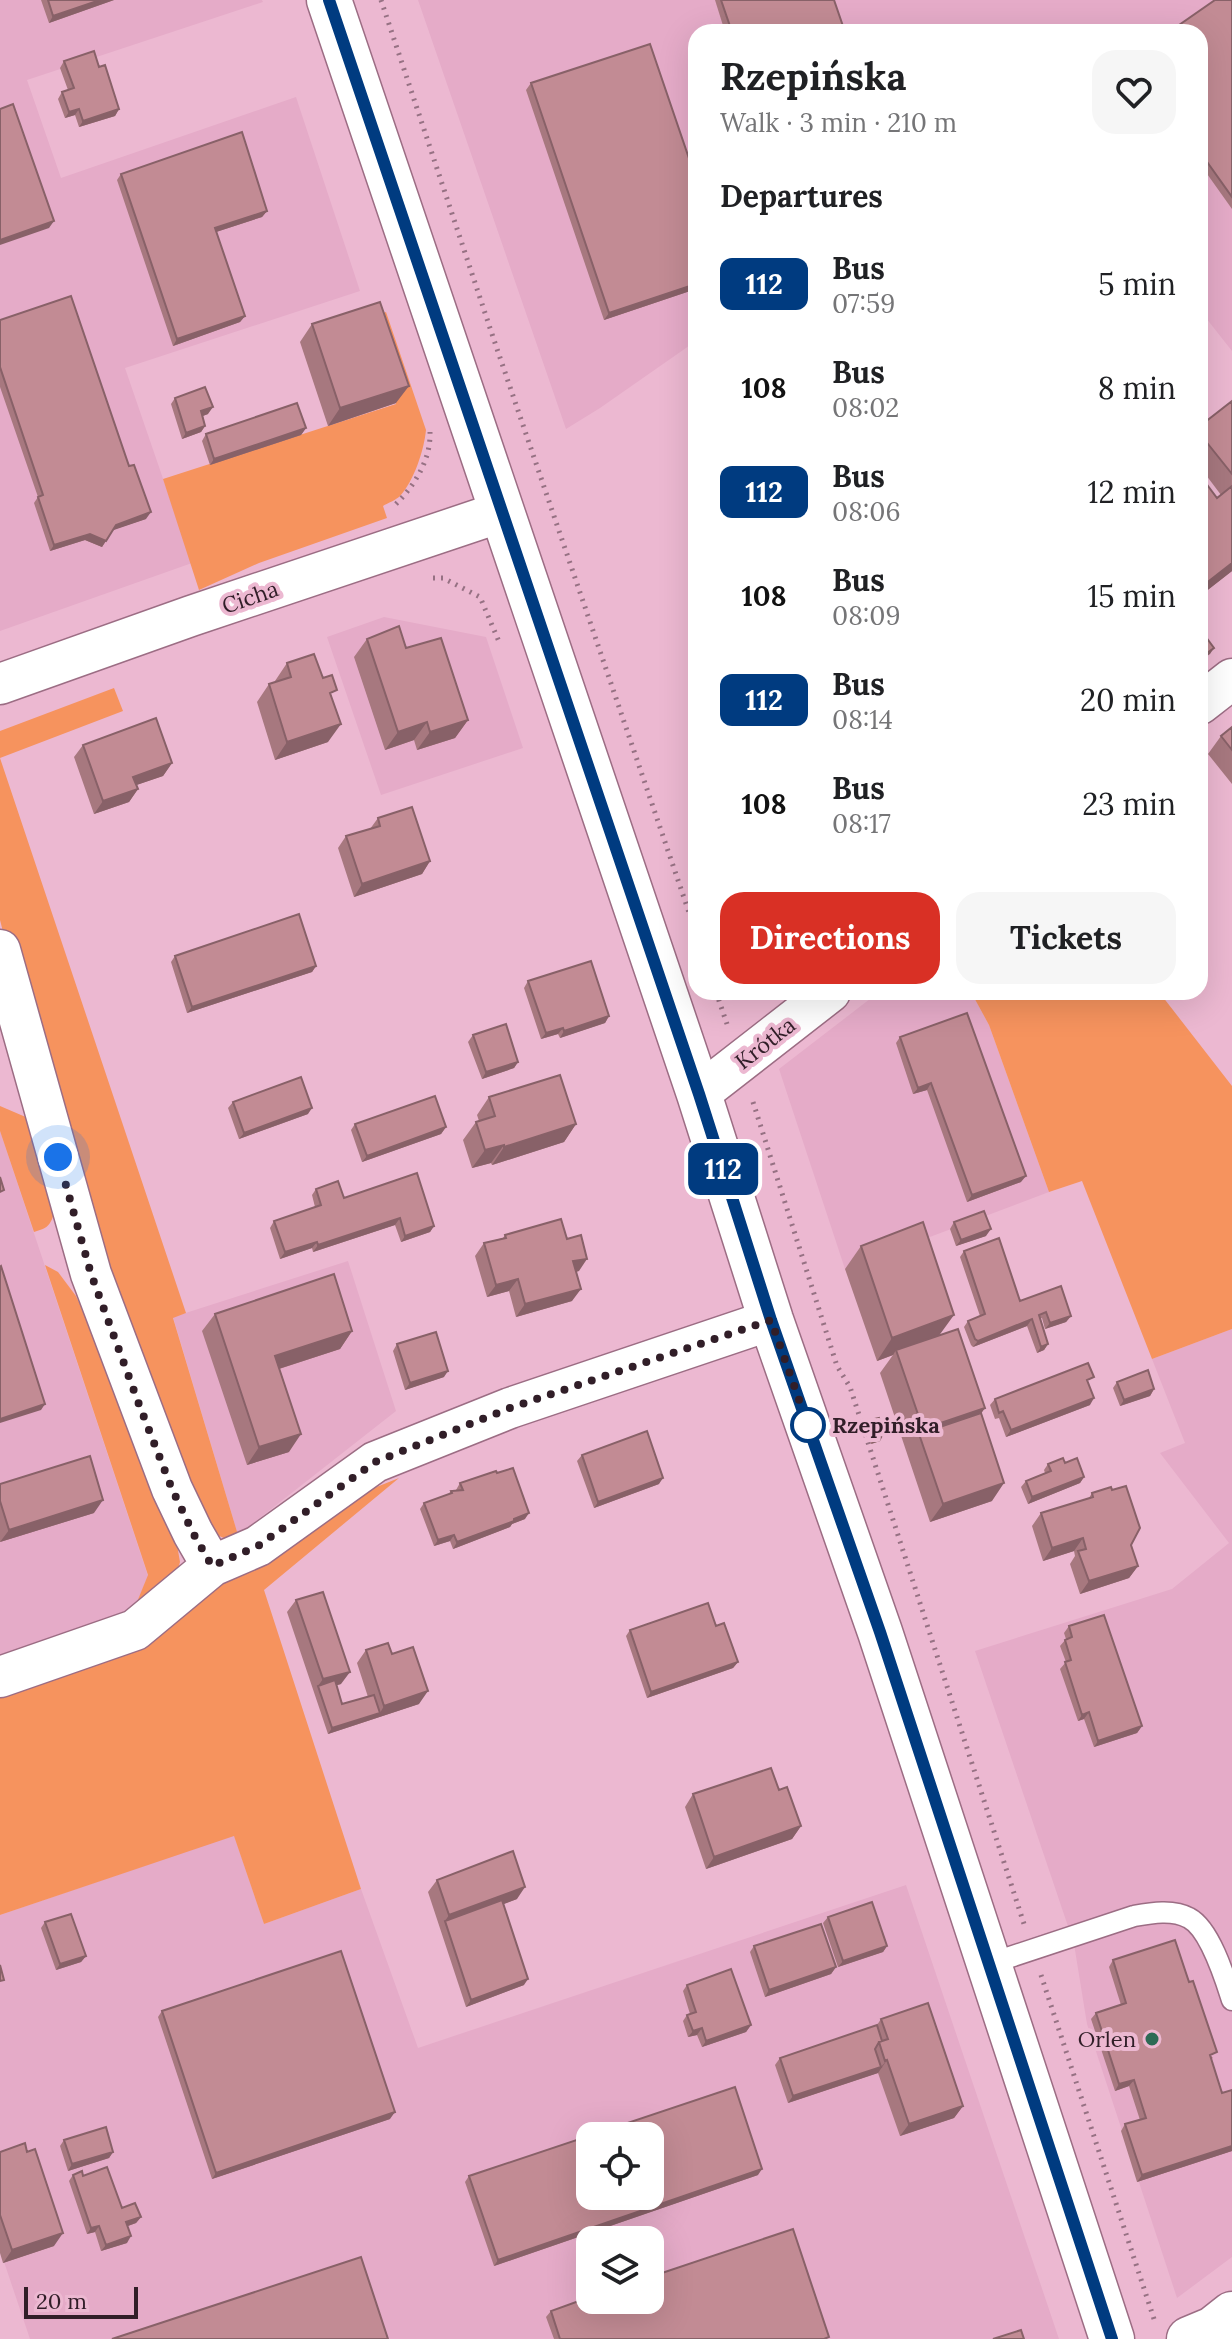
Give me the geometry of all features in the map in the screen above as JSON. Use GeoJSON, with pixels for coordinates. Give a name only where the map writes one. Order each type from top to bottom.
{"type":"FeatureCollection","features":[{"type":"Feature","properties":{"kind":"main road"},"geometry":{"type":"LineString","coordinates":[[329,0],[699,1094],[771,1320],[880,1632],[1112,2339]]}},
{"type":"Feature","properties":{"kind":"main road"},"geometry":{"type":"LineString","coordinates":[[1173,2332],[1213,2329],[1232,2314]]}},
{"type":"Feature","properties":{"kind":"street","name":"Cicha"},"geometry":{"type":"LineString","coordinates":[[0,684],[501,512]]}},
{"type":"Feature","properties":{"kind":"street"},"geometry":{"type":"LineString","coordinates":[[1208,698],[1232,679]]}},
{"type":"Feature","properties":{"kind":"street"},"geometry":{"type":"LineString","coordinates":[[0,950],[91,1274],[172,1489],[212,1566]]}},
{"type":"Feature","properties":{"kind":"street","name":"Krótka"},"geometry":{"type":"LineString","coordinates":[[699,1094],[820,1000]]}},
{"type":"Feature","properties":{"kind":"street"},"geometry":{"type":"LineString","coordinates":[[0,1677],[135,1630],[212,1566],[258,1546],[375,1462],[510,1408],[771,1320]]}},
{"type":"Feature","properties":{"kind":"lane"},"geometry":{"type":"LineString","coordinates":[[989,1964],[1134,1916],[1178,1914],[1197,1924],[1211,1946],[1232,2000]]}},
{"type":"Feature","properties":{"kind":"path"},"geometry":{"type":"LineString","coordinates":[[381,0],[688,910]]}},
{"type":"Feature","properties":{"kind":"path"},"geometry":{"type":"LineString","coordinates":[[431,578],[443,578],[480,597],[503,651]]}},
{"type":"Feature","properties":{"kind":"path"},"geometry":{"type":"LineString","coordinates":[[719,1000],[837,1366],[850,1387],[1033,1949],[1173,2332]]}},
{"type":"Feature","properties":{"kind":"shaded area"},"geometry":{"type":"Polygon","coordinates":[[[0,0],[262,0],[27,80],[61,178],[296,97],[360,291],[125,368],[192,563],[0,631],[0,0]]]}},
{"type":"Feature","properties":{"kind":"shaded area"},"geometry":{"type":"Polygon","coordinates":[[[418,0],[1232,0],[1232,351],[1208,321],[1208,24],[688,24],[688,347],[566,429],[418,0]]]}},
{"type":"Feature","properties":{"kind":"shaded area"},"geometry":{"type":"Polygon","coordinates":[[[386,312],[426,430],[421,456],[410,482],[400,496],[383,506],[387,518],[259,563],[199,590],[163,479],[396,404],[368,319],[386,312]]]}},
{"type":"Feature","properties":{"kind":"shaded area"},"geometry":{"type":"Polygon","coordinates":[[[384,617],[486,637],[523,748],[381,795],[327,637],[384,617]]]}},
{"type":"Feature","properties":{"kind":"shaded area"},"geometry":{"type":"Polygon","coordinates":[[[114,688],[123,711],[0,758],[0,731],[114,688]]]}},
{"type":"Feature","properties":{"kind":"shaded area"},"geometry":{"type":"Polygon","coordinates":[[[0,758],[186,1313],[173,1318],[238,1535],[226,1539],[208,1531],[176,1474],[23,1010],[0,920],[0,758]]]}},
{"type":"Feature","properties":{"kind":"shaded area"},"geometry":{"type":"Polygon","coordinates":[[[869,1000],[975,1000],[989,1025],[1049,1192],[845,1269],[779,1069],[869,1000]]]}},
{"type":"Feature","properties":{"kind":"shaded area"},"geometry":{"type":"Polygon","coordinates":[[[975,1000],[1165,1000],[1232,1086],[1232,1329],[1152,1359],[1082,1181],[1049,1192],[989,1025],[975,1000]]]}},
{"type":"Feature","properties":{"kind":"shaded area"},"geometry":{"type":"Polygon","coordinates":[[[0,1106],[28,1118],[52,1186],[54,1213],[45,1228],[34,1232],[0,1131],[0,1106]]]}},
{"type":"Feature","properties":{"kind":"shaded area"},"geometry":{"type":"Polygon","coordinates":[[[0,1131],[148,1576],[130,1619],[0,1660],[0,1131]]]}},
{"type":"Feature","properties":{"kind":"shaded area"},"geometry":{"type":"Polygon","coordinates":[[[348,1261],[396,1411],[238,1535],[173,1317],[348,1261]]]}},
{"type":"Feature","properties":{"kind":"shaded area"},"geometry":{"type":"Polygon","coordinates":[[[45,1265],[58,1272],[76,1296],[130,1409],[176,1539],[180,1562],[175,1579],[130,1619],[148,1575],[45,1265]]]}},
{"type":"Feature","properties":{"kind":"shaded area"},"geometry":{"type":"Polygon","coordinates":[[[1232,1329],[1232,2257],[1177,2298],[1087,2024],[1074,1944],[975,1651],[1172,1589],[1229,1543],[1160,1453],[1185,1443],[1152,1359],[1232,1329]]]}},
{"type":"Feature","properties":{"kind":"shaded area"},"geometry":{"type":"Polygon","coordinates":[[[399,1478],[264,1590],[361,1889],[264,1924],[234,1836],[0,1915],[0,1687],[178,1610],[369,1490],[399,1478]]]}},
{"type":"Feature","properties":{"kind":"shaded area"},"geometry":{"type":"Polygon","coordinates":[[[234,1835],[264,1924],[361,1889],[418,2048],[906,1885],[1059,2339],[30,2339],[0,2250],[0,1915],[234,1835]]]}},
{"type":"Feature","properties":{"kind":"building"},"geometry":{"type":"Polygon","coordinates":[[[48,0],[100,0],[53,16],[48,0]]]}},
{"type":"Feature","properties":{"kind":"building"},"geometry":{"type":"Polygon","coordinates":[[[721,0],[834,0],[842,24],[729,24],[721,0]]]}},
{"type":"Feature","properties":{"kind":"building"},"geometry":{"type":"Polygon","coordinates":[[[1215,0],[1232,0],[1232,197],[1208,163],[1208,24],[1180,24],[1215,0]]]}},
{"type":"Feature","properties":{"kind":"building"},"geometry":{"type":"Polygon","coordinates":[[[650,44],[688,156],[688,287],[609,313],[531,83],[650,44]]]}},
{"type":"Feature","properties":{"kind":"building"},"geometry":{"type":"Polygon","coordinates":[[[94,51],[99,67],[105,65],[119,109],[83,121],[79,109],[69,112],[62,92],[74,88],[64,61],[94,51]]]}},
{"type":"Feature","properties":{"kind":"building"},"geometry":{"type":"Polygon","coordinates":[[[13,104],[54,221],[0,240],[0,109],[13,104]]]}},
{"type":"Feature","properties":{"kind":"building"},"geometry":{"type":"Polygon","coordinates":[[[242,132],[267,211],[215,228],[245,316],[177,339],[121,174],[242,132]]]}},
{"type":"Feature","properties":{"kind":"building"},"geometry":{"type":"Polygon","coordinates":[[[71,296],[129,466],[134,465],[151,512],[116,525],[106,541],[90,534],[54,545],[38,497],[43,495],[0,367],[0,320],[71,296]]]}},
{"type":"Feature","properties":{"kind":"building"},"geometry":{"type":"Polygon","coordinates":[[[380,302],[409,386],[340,408],[312,324],[380,302]]]}},
{"type":"Feature","properties":{"kind":"building"},"geometry":{"type":"Polygon","coordinates":[[[205,387],[213,407],[201,411],[205,426],[186,433],[175,398],[205,387]]]}},
{"type":"Feature","properties":{"kind":"building"},"geometry":{"type":"Polygon","coordinates":[[[1232,401],[1232,474],[1208,444],[1208,420],[1232,401]]]}},
{"type":"Feature","properties":{"kind":"building"},"geometry":{"type":"Polygon","coordinates":[[[297,403],[306,428],[214,459],[206,434],[297,403]]]}},
{"type":"Feature","properties":{"kind":"building"},"geometry":{"type":"Polygon","coordinates":[[[1208,486],[1217,498],[1232,486],[1232,563],[1208,582],[1208,486]]]}},
{"type":"Feature","properties":{"kind":"building"},"geometry":{"type":"Polygon","coordinates":[[[399,626],[406,648],[441,638],[468,720],[430,732],[427,722],[398,732],[367,639],[399,626]]]}},
{"type":"Feature","properties":{"kind":"building"},"geometry":{"type":"Polygon","coordinates":[[[314,654],[323,678],[332,675],[337,690],[330,693],[341,724],[287,742],[269,684],[291,677],[287,663],[314,654]]]}},
{"type":"Feature","properties":{"kind":"building"},"geometry":{"type":"Polygon","coordinates":[[[156,718],[172,763],[133,777],[138,789],[103,801],[83,745],[156,718]]]}},
{"type":"Feature","properties":{"kind":"building"},"geometry":{"type":"Polygon","coordinates":[[[1232,727],[1232,750],[1221,736],[1232,727]]]}},
{"type":"Feature","properties":{"kind":"building"},"geometry":{"type":"Polygon","coordinates":[[[412,807],[430,861],[362,884],[346,836],[380,826],[378,818],[412,807]]]}},
{"type":"Feature","properties":{"kind":"building"},"geometry":{"type":"Polygon","coordinates":[[[299,914],[316,966],[192,1007],[175,956],[299,914]]]}},
{"type":"Feature","properties":{"kind":"building"},"geometry":{"type":"Polygon","coordinates":[[[591,961],[609,1016],[564,1031],[563,1028],[546,1033],[528,981],[591,961]]]}},
{"type":"Feature","properties":{"kind":"building"},"geometry":{"type":"Polygon","coordinates":[[[967,1013],[1026,1176],[972,1195],[931,1083],[918,1088],[900,1037],[967,1013]]]}},
{"type":"Feature","properties":{"kind":"building"},"geometry":{"type":"Polygon","coordinates":[[[506,1024],[518,1062],[486,1072],[473,1035],[506,1024]]]}},
{"type":"Feature","properties":{"kind":"building"},"geometry":{"type":"Polygon","coordinates":[[[560,1075],[576,1124],[485,1150],[476,1122],[495,1116],[489,1097],[560,1075]]]}},
{"type":"Feature","properties":{"kind":"building"},"geometry":{"type":"Polygon","coordinates":[[[301,1077],[312,1108],[244,1133],[233,1102],[301,1077]]]}},
{"type":"Feature","properties":{"kind":"building"},"geometry":{"type":"Polygon","coordinates":[[[435,1096],[446,1127],[367,1156],[355,1124],[435,1096]]]}},
{"type":"Feature","properties":{"kind":"building"},"geometry":{"type":"Polygon","coordinates":[[[417,1173],[434,1226],[405,1236],[400,1218],[318,1245],[317,1242],[285,1252],[274,1221],[321,1205],[316,1189],[338,1181],[344,1198],[417,1173]]]}},
{"type":"Feature","properties":{"kind":"building"},"geometry":{"type":"Polygon","coordinates":[[[984,1211],[991,1229],[961,1240],[954,1222],[984,1211]]]}},
{"type":"Feature","properties":{"kind":"building"},"geometry":{"type":"Polygon","coordinates":[[[561,1219],[567,1239],[581,1235],[587,1259],[573,1261],[581,1289],[525,1304],[518,1279],[496,1285],[484,1243],[561,1219]]]}},
{"type":"Feature","properties":{"kind":"building"},"geometry":{"type":"Polygon","coordinates":[[[923,1222],[954,1315],[892,1338],[861,1246],[923,1222]]]}},
{"type":"Feature","properties":{"kind":"building"},"geometry":{"type":"Polygon","coordinates":[[[999,1238],[1020,1301],[1061,1286],[1071,1316],[1050,1323],[1046,1312],[1039,1315],[1048,1344],[1041,1347],[1032,1319],[978,1341],[968,1321],[985,1314],[964,1251],[999,1238]]]}},
{"type":"Feature","properties":{"kind":"building"},"geometry":{"type":"Polygon","coordinates":[[[0,1267],[45,1404],[0,1419],[0,1267]]]}},
{"type":"Feature","properties":{"kind":"building"},"geometry":{"type":"Polygon","coordinates":[[[334,1274],[352,1331],[275,1356],[301,1434],[259,1447],[215,1314],[334,1274]]]}},
{"type":"Feature","properties":{"kind":"building"},"geometry":{"type":"Polygon","coordinates":[[[958,1329],[985,1408],[923,1429],[896,1350],[958,1329]]]}},
{"type":"Feature","properties":{"kind":"building"},"geometry":{"type":"Polygon","coordinates":[[[436,1332],[448,1371],[410,1383],[397,1344],[436,1332]]]}},
{"type":"Feature","properties":{"kind":"building"},"geometry":{"type":"Polygon","coordinates":[[[1088,1363],[1094,1377],[1087,1380],[1094,1398],[1011,1430],[1003,1411],[999,1413],[995,1399],[1088,1363]]]}},
{"type":"Feature","properties":{"kind":"building"},"geometry":{"type":"Polygon","coordinates":[[[1148,1370],[1154,1389],[1124,1400],[1117,1382],[1148,1370]]]}},
{"type":"Feature","properties":{"kind":"building"},"geometry":{"type":"Polygon","coordinates":[[[981,1413],[1004,1483],[943,1504],[919,1434],[981,1413]]]}},
{"type":"Feature","properties":{"kind":"building"},"geometry":{"type":"Polygon","coordinates":[[[879,1418],[884,1434],[876,1438],[870,1420],[879,1418]]]}},
{"type":"Feature","properties":{"kind":"building"},"geometry":{"type":"Polygon","coordinates":[[[647,1431],[663,1478],[598,1502],[582,1455],[647,1431]]]}},
{"type":"Feature","properties":{"kind":"building"},"geometry":{"type":"Polygon","coordinates":[[[90,1456],[103,1500],[9,1530],[0,1501],[0,1484],[90,1456]]]}},
{"type":"Feature","properties":{"kind":"building"},"geometry":{"type":"Polygon","coordinates":[[[1063,1458],[1065,1463],[1077,1458],[1084,1477],[1032,1497],[1026,1481],[1051,1471],[1048,1464],[1063,1458]]]}},
{"type":"Feature","properties":{"kind":"building"},"geometry":{"type":"Polygon","coordinates":[[[513,1468],[529,1513],[457,1542],[454,1535],[438,1540],[424,1503],[451,1491],[463,1490],[460,1483],[513,1468]]]}},
{"type":"Feature","properties":{"kind":"building"},"geometry":{"type":"Polygon","coordinates":[[[1126,1486],[1140,1528],[1131,1545],[1138,1566],[1089,1581],[1078,1551],[1086,1549],[1083,1538],[1052,1548],[1041,1513],[1093,1497],[1092,1493],[1126,1486]]]}},
{"type":"Feature","properties":{"kind":"building"},"geometry":{"type":"Polygon","coordinates":[[[323,1592],[350,1672],[323,1679],[296,1600],[323,1592]]]}},
{"type":"Feature","properties":{"kind":"building"},"geometry":{"type":"Polygon","coordinates":[[[708,1603],[716,1626],[724,1623],[738,1662],[651,1692],[630,1630],[708,1603]]]}},
{"type":"Feature","properties":{"kind":"building"},"geometry":{"type":"Polygon","coordinates":[[[1104,1615],[1142,1726],[1098,1741],[1089,1712],[1082,1715],[1065,1662],[1071,1660],[1065,1640],[1072,1637],[1069,1626],[1104,1615]]]}},
{"type":"Feature","properties":{"kind":"building"},"geometry":{"type":"Polygon","coordinates":[[[388,1643],[392,1654],[413,1647],[428,1691],[384,1706],[366,1650],[388,1643]]]}},
{"type":"Feature","properties":{"kind":"building"},"geometry":{"type":"Polygon","coordinates":[[[335,1680],[342,1704],[374,1695],[380,1713],[332,1728],[318,1686],[335,1680]]]}},
{"type":"Feature","properties":{"kind":"building"},"geometry":{"type":"Polygon","coordinates":[[[771,1768],[779,1790],[787,1787],[801,1826],[714,1857],[693,1794],[771,1768]]]}},
{"type":"Feature","properties":{"kind":"building"},"geometry":{"type":"Polygon","coordinates":[[[513,1851],[525,1887],[449,1915],[437,1880],[513,1851]]]}},
{"type":"Feature","properties":{"kind":"building"},"geometry":{"type":"Polygon","coordinates":[[[502,1900],[528,1979],[471,2000],[445,1921],[502,1900]]]}},
{"type":"Feature","properties":{"kind":"building"},"geometry":{"type":"Polygon","coordinates":[[[872,1902],[887,1946],[843,1961],[828,1917],[872,1902]]]}},
{"type":"Feature","properties":{"kind":"building"},"geometry":{"type":"Polygon","coordinates":[[[71,1914],[86,1956],[60,1964],[45,1922],[71,1914]]]}},
{"type":"Feature","properties":{"kind":"building"},"geometry":{"type":"Polygon","coordinates":[[[821,1924],[836,1967],[769,1990],[754,1946],[821,1924]]]}},
{"type":"Feature","properties":{"kind":"building"},"geometry":{"type":"Polygon","coordinates":[[[1175,1940],[1189,1982],[1193,1981],[1217,2052],[1210,2055],[1222,2093],[1232,2090],[1232,2146],[1142,2175],[1125,2124],[1146,2118],[1134,2080],[1119,2084],[1096,2013],[1126,2003],[1113,1960],[1175,1940]]]}},
{"type":"Feature","properties":{"kind":"building"},"geometry":{"type":"Polygon","coordinates":[[[341,1951],[395,2112],[216,2173],[162,2011],[341,1951]]]}},
{"type":"Feature","properties":{"kind":"building"},"geometry":{"type":"Polygon","coordinates":[[[731,1969],[751,2025],[706,2041],[702,2028],[693,2031],[687,2015],[696,2012],[687,1985],[731,1969]]]}},
{"type":"Feature","properties":{"kind":"building"},"geometry":{"type":"Polygon","coordinates":[[[928,2003],[963,2106],[909,2124],[879,2042],[888,2039],[881,2019],[928,2003]]]}},
{"type":"Feature","properties":{"kind":"building"},"geometry":{"type":"Polygon","coordinates":[[[877,2025],[882,2041],[875,2049],[881,2067],[793,2096],[780,2058],[877,2025]]]}},
{"type":"Feature","properties":{"kind":"building"},"geometry":{"type":"Polygon","coordinates":[[[735,2087],[762,2169],[664,2203],[664,2122],[630,2122],[735,2087]]]}},
{"type":"Feature","properties":{"kind":"building"},"geometry":{"type":"Polygon","coordinates":[[[106,2127],[113,2152],[72,2164],[64,2140],[106,2127]]]}},
{"type":"Feature","properties":{"kind":"building"},"geometry":{"type":"Polygon","coordinates":[[[576,2140],[576,2210],[643,2210],[597,2226],[576,2226],[576,2233],[498,2260],[469,2176],[576,2140]]]}},
{"type":"Feature","properties":{"kind":"building"},"geometry":{"type":"Polygon","coordinates":[[[25,2143],[27,2152],[35,2149],[63,2233],[12,2250],[0,2215],[0,2152],[25,2143]]]}},
{"type":"Feature","properties":{"kind":"building"},"geometry":{"type":"Polygon","coordinates":[[[107,2167],[122,2208],[135,2203],[141,2217],[126,2222],[131,2236],[106,2245],[99,2226],[91,2228],[73,2175],[82,2171],[83,2176],[107,2167]]]}},
{"type":"Feature","properties":{"kind":"building"},"geometry":{"type":"Polygon","coordinates":[[[793,2229],[829,2337],[560,2339],[551,2311],[576,2302],[576,2314],[664,2314],[664,2272],[793,2229]]]}},
{"type":"Feature","properties":{"kind":"building"},"geometry":{"type":"Polygon","coordinates":[[[361,2257],[388,2339],[112,2339],[361,2257]]]}},
{"type":"Feature","properties":{"kind":"building"},"geometry":{"type":"Polygon","coordinates":[[[1021,2330],[1024,2339],[993,2339],[1021,2330]]]}},
{"type":"Feature","properties":{"kind":"bus line","name":"112"},"geometry":{"type":"LineString","coordinates":[[329,0],[699,1094],[771,1320],[880,1632],[1112,2339]]}},
{"type":"Feature","properties":{"kind":"place","name":"Rzepińska"},"geometry":{"type":"Point","coordinates":[808,1425]}},
{"type":"Feature","properties":{"kind":"place","name":"Orlen"},"geometry":{"type":"Point","coordinates":[1152,2039]}},
{"type":"Feature","properties":{"kind":"route"},"geometry":{"type":"LineString","coordinates":[[58,1157],[91,1274],[140,1407],[172,1489],[212,1566],[258,1546],[375,1462],[510,1408],[771,1320],[809,1428],[808,1425]]}}]}
